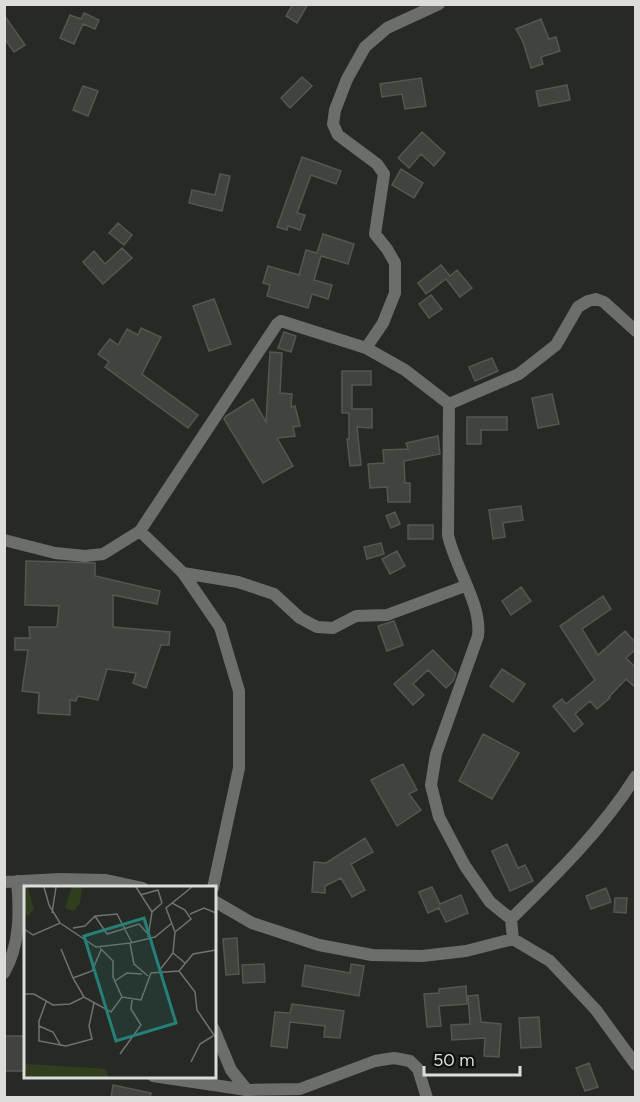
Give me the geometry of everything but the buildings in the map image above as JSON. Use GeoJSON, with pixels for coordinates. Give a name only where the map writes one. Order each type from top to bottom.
{"type":"FeatureCollection","features":[{"type":"Feature","properties":{"kind":"street"},"geometry":{"type":"LineString","coordinates":[[366,348],[382,323],[395,293],[394,263],[387,249],[375,234],[377,213],[384,189],[384,174],[377,164],[338,135],[333,124],[335,110],[347,78],[365,47],[387,28],[439,4]]}},
{"type":"Feature","properties":{"kind":"street"},"geometry":{"type":"LineString","coordinates":[[449,404],[519,374],[556,345],[578,307],[588,301],[597,299],[604,302],[636,331]]}},
{"type":"Feature","properties":{"kind":"street"},"geometry":{"type":"LineString","coordinates":[[8,545],[55,554],[85,556],[103,554],[140,531],[281,321],[366,348],[405,370],[449,404]]}},
{"type":"Feature","properties":{"kind":"street"},"geometry":{"type":"LineString","coordinates":[[449,404],[448,536],[480,622],[478,636],[436,754],[431,785],[439,817],[465,866],[490,902],[511,919],[513,939]]}},
{"type":"Feature","properties":{"kind":"street"},"geometry":{"type":"LineString","coordinates":[[140,531],[183,573],[220,627],[239,692],[239,768],[213,886]]}},
{"type":"Feature","properties":{"kind":"street"},"geometry":{"type":"LineString","coordinates":[[183,573],[238,582],[274,594],[300,618],[317,627],[333,628],[356,616],[387,615],[465,586]]}},
{"type":"Feature","properties":{"kind":"street"},"geometry":{"type":"LineString","coordinates":[[511,919],[564,867],[625,793],[636,776]]}},
{"type":"Feature","properties":{"kind":"street"},"geometry":{"type":"LineString","coordinates":[[4,973],[21,936],[19,904],[10,881],[106,880],[133,886]]}},
{"type":"Feature","properties":{"kind":"street"},"geometry":{"type":"LineString","coordinates":[[216,902],[252,923],[320,945],[372,955],[422,956],[466,951],[513,939],[550,961],[596,1010],[636,1065]]}},
{"type":"Feature","properties":{"kind":"street"},"geometry":{"type":"LineString","coordinates":[[216,1034],[231,1070],[247,1094]]}},
{"type":"Feature","properties":{"kind":"street"},"geometry":{"type":"LineString","coordinates":[[159,1078],[247,1094],[300,1089],[375,1060],[394,1058],[410,1062],[418,1069],[427,1098]]}}]}
